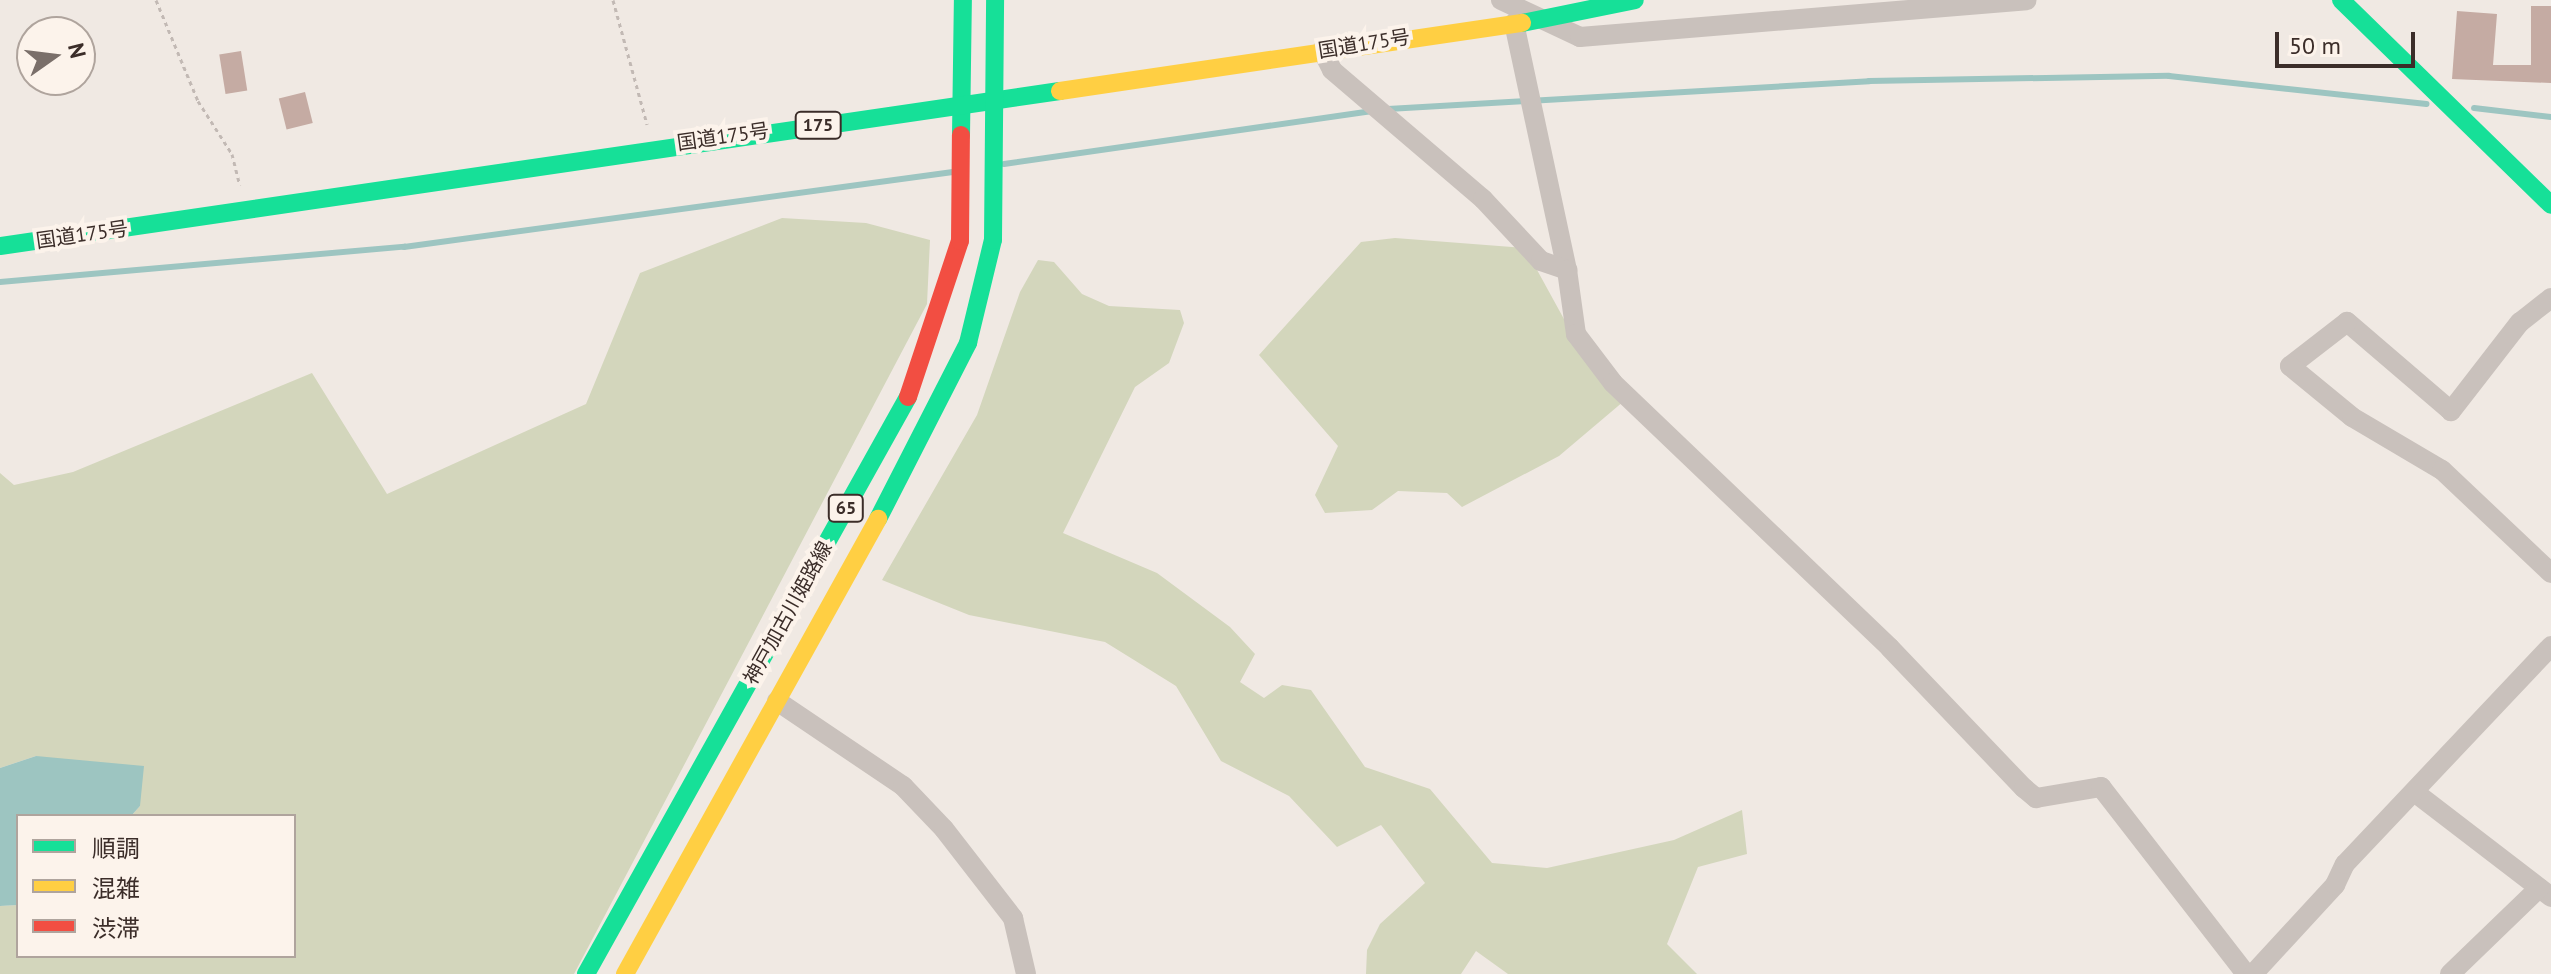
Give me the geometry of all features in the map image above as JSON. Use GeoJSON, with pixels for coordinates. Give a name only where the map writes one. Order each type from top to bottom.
{"type":"FeatureCollection","features":[{"type":"Feature","properties":{"kind":"main road","name":"神戸加古川姫路線"},"geometry":{"type":"LineString","coordinates":[[586,974],[908,398],[948,296],[960,241],[963,0]]}},
{"type":"Feature","properties":{"kind":"main road","name":"神戸加古川姫路線"},"geometry":{"type":"LineString","coordinates":[[625,974],[925,435],[968,343],[993,240],[995,0]]}},
{"type":"Feature","properties":{"kind":"main road","name":"国道175号"},"geometry":{"type":"LineString","coordinates":[[0,246],[247,211],[653,146],[963,105],[1524,22],[1635,0]]}},
{"type":"Feature","properties":{"kind":"main road"},"geometry":{"type":"LineString","coordinates":[[2341,0],[2551,205]]}},
{"type":"Feature","properties":{"kind":"street"},"geometry":{"type":"LineString","coordinates":[[1501,0],[1524,22],[1580,37],[2026,0]]}},
{"type":"Feature","properties":{"kind":"street"},"geometry":{"type":"LineString","coordinates":[[1524,22],[1576,334],[1613,383],[1890,648],[2036,798],[2101,787],[2246,974]]}},
{"type":"Feature","properties":{"kind":"street"},"geometry":{"type":"LineString","coordinates":[[1322,50],[1332,70],[1483,199],[1541,261],[1567,270]]}},
{"type":"Feature","properties":{"kind":"street"},"geometry":{"type":"LineString","coordinates":[[2551,298],[2520,322],[2451,411],[2347,322],[2290,366],[2352,417],[2442,470],[2551,573]]}},
{"type":"Feature","properties":{"kind":"street"},"geometry":{"type":"LineString","coordinates":[[2253,974],[2335,885],[2345,864],[2417,794],[2551,646]]}},
{"type":"Feature","properties":{"kind":"street"},"geometry":{"type":"LineString","coordinates":[[777,701],[903,786],[944,829],[1013,918],[1026,974]]}},
{"type":"Feature","properties":{"kind":"street"},"geometry":{"type":"LineString","coordinates":[[2417,794],[2545,893],[2450,974]]}},
{"type":"Feature","properties":{"kind":"path"},"geometry":{"type":"LineString","coordinates":[[156,0],[198,101],[232,154],[247,211]]}},
{"type":"Feature","properties":{"kind":"path"},"geometry":{"type":"LineString","coordinates":[[613,0],[653,146]]}},
{"type":"Feature","properties":{"kind":"green space"},"geometry":{"type":"Polygon","coordinates":[[[782,218],[866,223],[930,240],[927,304],[574,974],[0,974],[0,906],[16,905],[16,958],[296,958],[296,814],[133,814],[140,806],[36,756],[0,768],[0,473],[14,485],[73,472],[312,373],[387,494],[586,404],[640,273],[782,218]]]}},
{"type":"Feature","properties":{"kind":"green space"},"geometry":{"type":"Polygon","coordinates":[[[1395,238],[1525,248],[1570,330],[1624,401],[1559,456],[1462,507],[1447,493],[1398,491],[1372,510],[1325,513],[1315,495],[1338,446],[1259,355],[1361,242],[1395,238]]]}},
{"type":"Feature","properties":{"kind":"green space"},"geometry":{"type":"Polygon","coordinates":[[[1038,260],[1054,262],[1082,294],[1109,306],[1180,310],[1184,323],[1169,363],[1135,387],[1063,533],[1157,573],[1230,627],[1255,654],[1240,682],[1264,698],[1282,685],[1311,690],[1365,767],[1430,789],[1492,863],[1547,868],[1674,840],[1742,810],[1747,854],[1698,867],[1667,944],[1697,974],[1508,974],[1476,951],[1461,974],[1366,974],[1367,950],[1380,924],[1425,883],[1381,825],[1337,847],[1289,796],[1221,761],[1176,686],[1105,642],[969,615],[882,580],[977,415],[1020,292],[1038,260]]]}},
{"type":"Feature","properties":{"kind":"water"},"geometry":{"type":"Polygon","coordinates":[[[36,756],[144,766],[140,806],[133,814],[16,814],[16,905],[0,906],[0,768],[36,756]]]}},
{"type":"Feature","properties":{"kind":"building"},"geometry":{"type":"Polygon","coordinates":[[[2531,6],[2551,6],[2551,83],[2452,79],[2457,11],[2497,14],[2493,65],[2531,65],[2531,6]]]}},
{"type":"Feature","properties":{"kind":"building"},"geometry":{"type":"Polygon","coordinates":[[[241,51],[247,91],[226,94],[219,54],[241,51]]]}},
{"type":"Feature","properties":{"kind":"building"},"geometry":{"type":"Polygon","coordinates":[[[305,92],[313,123],[287,130],[279,99],[305,92]]]}},
{"type":"Feature","properties":{"kind":"waterway"},"geometry":{"type":"LineString","coordinates":[[1388,109],[1869,81],[2169,76],[2426,104]]}},
{"type":"Feature","properties":{"kind":"waterway"},"geometry":{"type":"LineString","coordinates":[[2474,108],[2551,117]]}},
{"type":"Feature","properties":{"kind":"waterway"},"geometry":{"type":"LineString","coordinates":[[1004,164],[1372,111]]}},
{"type":"Feature","properties":{"kind":"waterway"},"geometry":{"type":"LineString","coordinates":[[0,282],[404,247],[953,172]]}},
{"type":"Feature","properties":{"kind":"traffic: fast"},"geometry":{"type":"LineString","coordinates":[[961,135],[963,0]]}},
{"type":"Feature","properties":{"kind":"traffic: fast"},"geometry":{"type":"LineString","coordinates":[[878,519],[968,343],[993,240],[995,0]]}},
{"type":"Feature","properties":{"kind":"traffic: fast"},"geometry":{"type":"LineString","coordinates":[[1522,23],[1635,0]]}},
{"type":"Feature","properties":{"kind":"traffic: fast"},"geometry":{"type":"LineString","coordinates":[[2341,0],[2551,205]]}},
{"type":"Feature","properties":{"kind":"traffic: fast"},"geometry":{"type":"LineString","coordinates":[[0,246],[1060,91]]}},
{"type":"Feature","properties":{"kind":"traffic: fast"},"geometry":{"type":"LineString","coordinates":[[586,974],[908,397]]}},
{"type":"Feature","properties":{"kind":"traffic: slow"},"geometry":{"type":"LineString","coordinates":[[1060,91],[1522,23]]}},
{"type":"Feature","properties":{"kind":"traffic: slow"},"geometry":{"type":"LineString","coordinates":[[625,974],[878,519]]}},
{"type":"Feature","properties":{"kind":"traffic: jam"},"geometry":{"type":"LineString","coordinates":[[908,397],[960,241],[961,135]]}}]}
